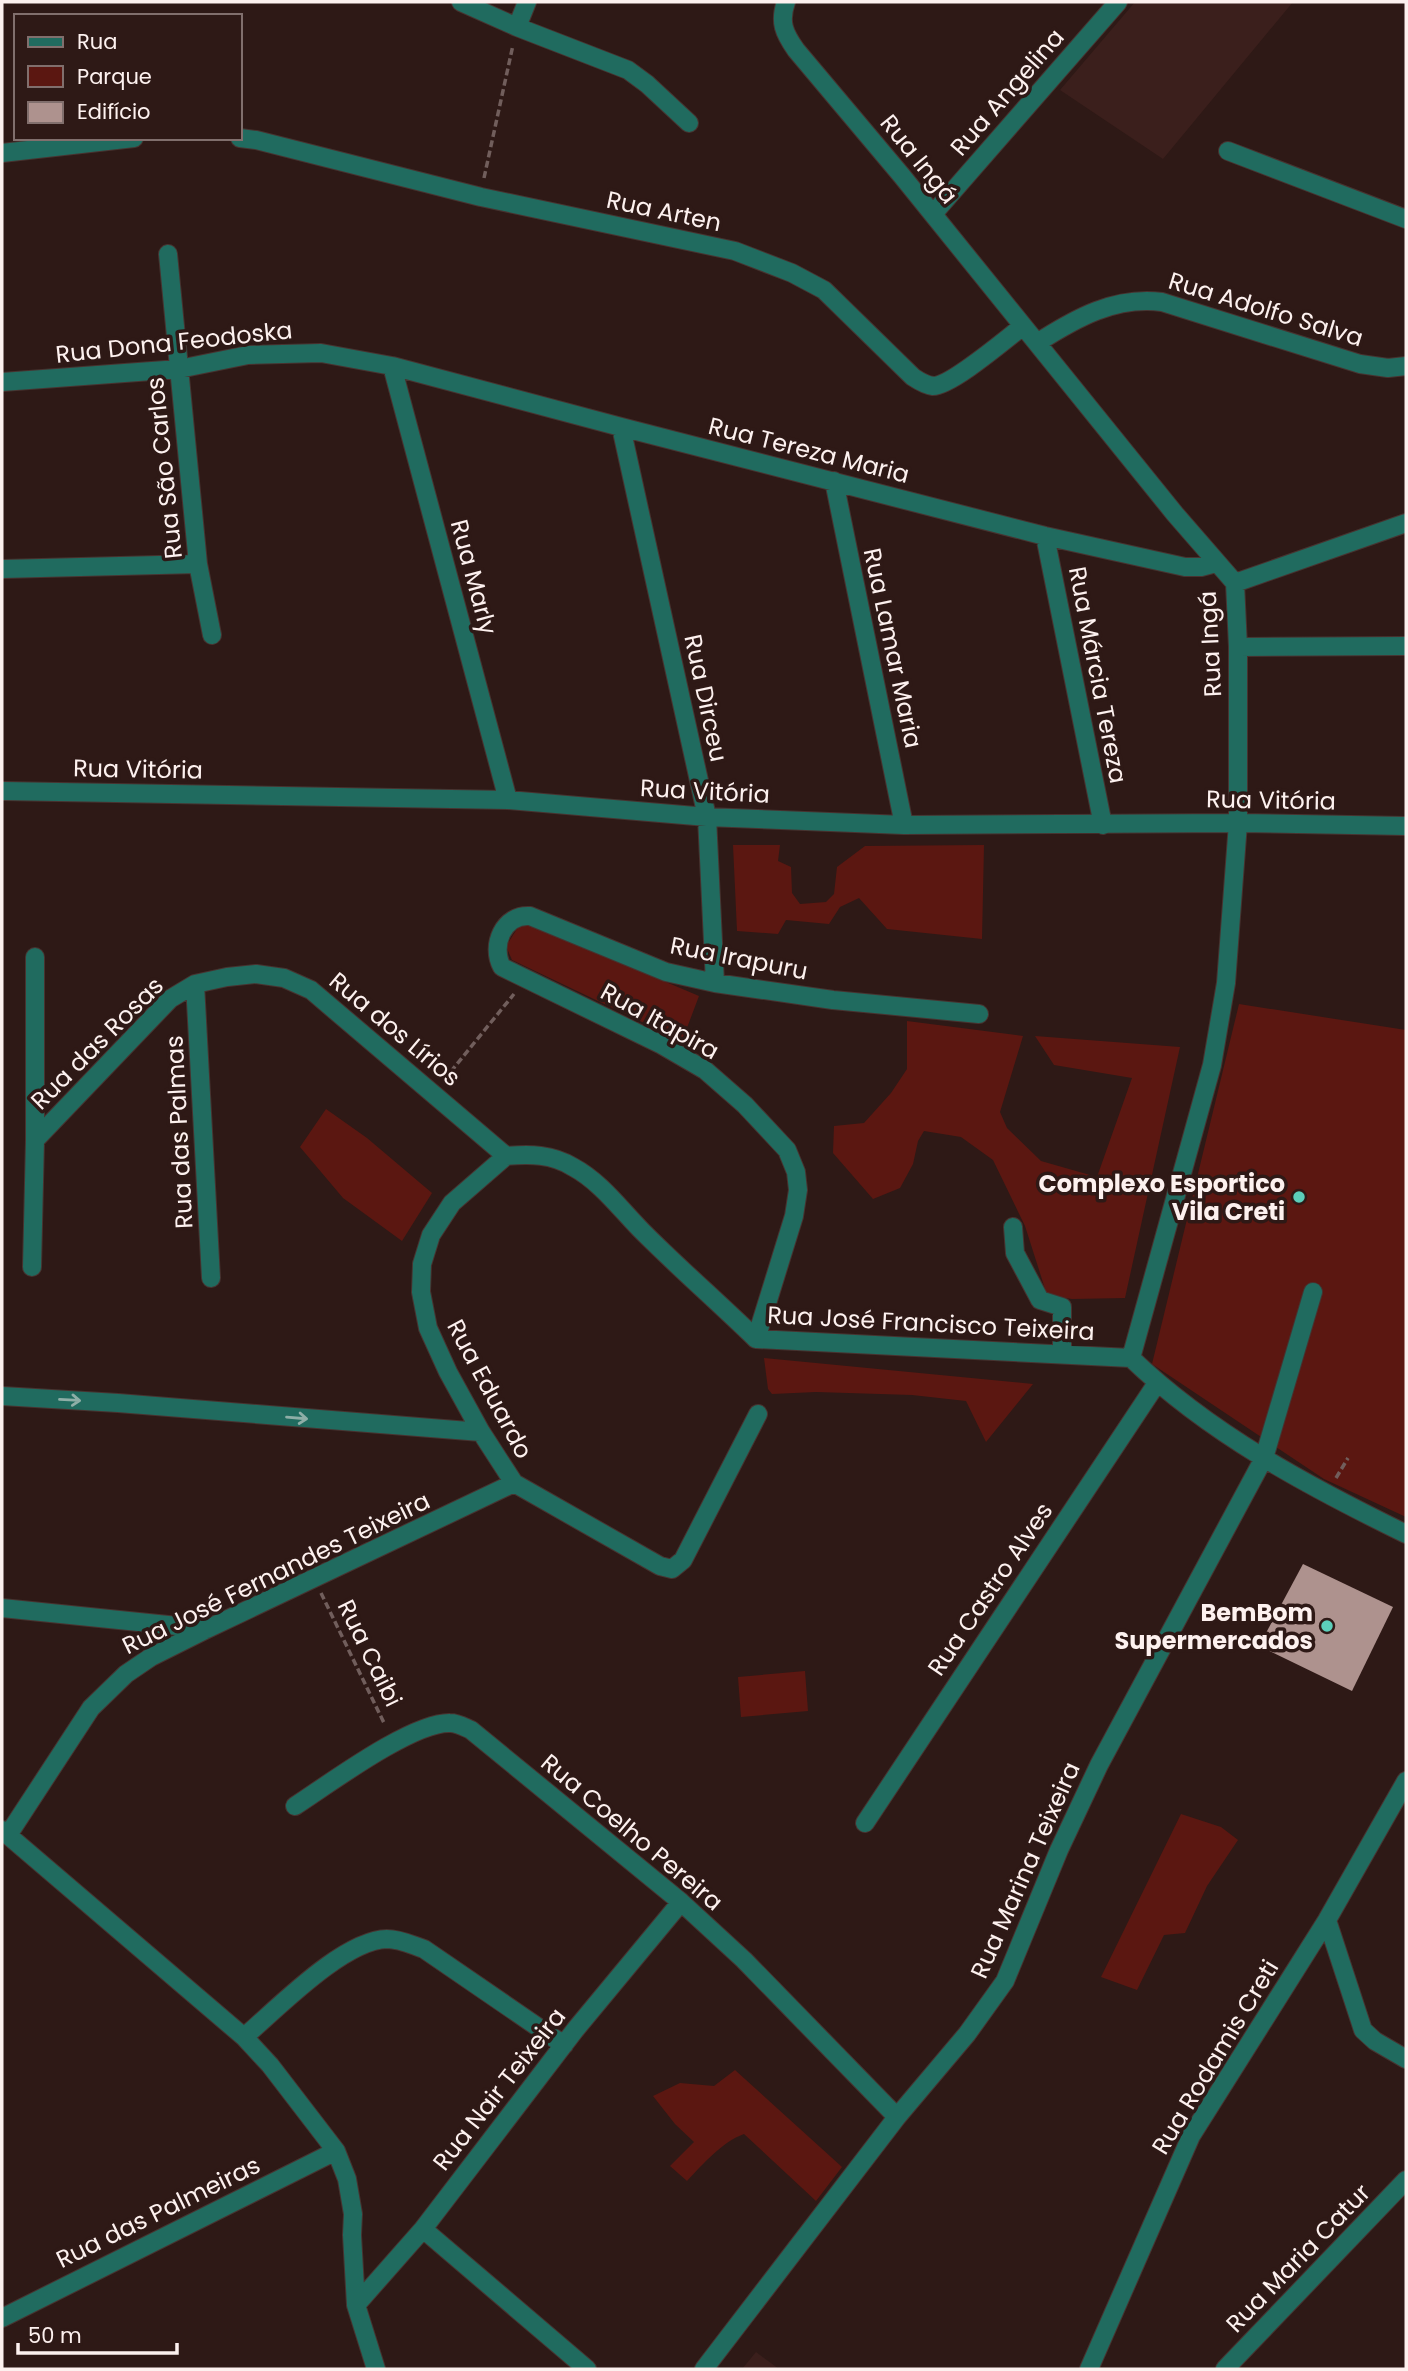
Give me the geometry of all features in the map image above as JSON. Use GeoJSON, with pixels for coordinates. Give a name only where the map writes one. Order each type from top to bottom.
{"type":"FeatureCollection","features":[{"type":"Feature","properties":{"kind":"street"},"geometry":{"type":"LineString","coordinates":[[461,2],[628,70],[689,123]]}},
{"type":"Feature","properties":{"kind":"street"},"geometry":{"type":"LineString","coordinates":[[517,27],[527,2]]}},
{"type":"Feature","properties":{"kind":"street","name":"Rua Ingá"},"geometry":{"type":"LineString","coordinates":[[786,2],[782,21],[784,33],[1235,583],[1238,648],[1238,823],[1226,983],[1216,1044],[1130,1358]]}},
{"type":"Feature","properties":{"kind":"street","name":"Rua Angelina"},"geometry":{"type":"LineString","coordinates":[[933,214],[1118,2]]}},
{"type":"Feature","properties":{"kind":"street","name":"Rua Arten"},"geometry":{"type":"LineString","coordinates":[[242,138],[481,197],[736,251],[792,273],[824,290],[913,377],[925,384],[934,386],[955,377],[1023,326]]}},
{"type":"Feature","properties":{"kind":"street"},"geometry":{"type":"LineString","coordinates":[[2,153],[116,140]]}},
{"type":"Feature","properties":{"kind":"street"},"geometry":{"type":"LineString","coordinates":[[1228,150],[1406,219]]}},
{"type":"Feature","properties":{"kind":"street","name":"Rua São Carlos"},"geometry":{"type":"LineString","coordinates":[[168,254],[198,564],[212,635]]}},
{"type":"Feature","properties":{"kind":"street","name":"Rua Adolfo Salva"},"geometry":{"type":"LineString","coordinates":[[1037,343],[1072,321],[1105,307],[1146,300],[1162,302],[1360,364],[1388,368],[1406,366]]}},
{"type":"Feature","properties":{"kind":"street","name":"Rua Dona Feodoska"},"geometry":{"type":"LineString","coordinates":[[2,382],[179,369],[248,355],[321,353],[393,366]]}},
{"type":"Feature","properties":{"kind":"street","name":"Rua Tereza Maria"},"geometry":{"type":"LineString","coordinates":[[393,366],[1045,536],[1185,567],[1216,563]]}},
{"type":"Feature","properties":{"kind":"street","name":"Rua Marly"},"geometry":{"type":"LineString","coordinates":[[393,366],[508,800]]}},
{"type":"Feature","properties":{"kind":"street","name":"Rua Dirceu"},"geometry":{"type":"LineString","coordinates":[[621,427],[707,817],[715,984]]}},
{"type":"Feature","properties":{"kind":"street","name":"Rua Lamar Maria"},"geometry":{"type":"LineString","coordinates":[[834,481],[904,825]]}},
{"type":"Feature","properties":{"kind":"street"},"geometry":{"type":"LineString","coordinates":[[1235,583],[1406,523]]}},
{"type":"Feature","properties":{"kind":"street","name":"Rua Márcia Tereza"},"geometry":{"type":"LineString","coordinates":[[1045,536],[1103,825]]}},
{"type":"Feature","properties":{"kind":"street"},"geometry":{"type":"LineString","coordinates":[[2,569],[198,564]]}},
{"type":"Feature","properties":{"kind":"street"},"geometry":{"type":"LineString","coordinates":[[1238,648],[1406,646]]}},
{"type":"Feature","properties":{"kind":"street","name":"Rua Vitória"},"geometry":{"type":"LineString","coordinates":[[2,791],[508,800],[707,817],[904,825],[1238,823],[1406,827]]}},
{"type":"Feature","properties":{"kind":"street","name":"Rua Irapuru"},"geometry":{"type":"LineString","coordinates":[[502,967],[496,950],[500,934],[510,921],[520,915],[530,916],[666,972],[715,984],[833,1000],[979,1014]]}},
{"type":"Feature","properties":{"kind":"street"},"geometry":{"type":"LineString","coordinates":[[32,1267],[35,957]]}},
{"type":"Feature","properties":{"kind":"street","name":"Rua Itapira"},"geometry":{"type":"LineString","coordinates":[[502,967],[662,1045],[705,1070],[745,1105],[787,1150],[796,1172],[798,1191],[756,1339]]}},
{"type":"Feature","properties":{"kind":"street","name":"Rua dos Lírios"},"geometry":{"type":"LineString","coordinates":[[195,984],[256,974],[284,978],[311,990],[506,1156]]}},
{"type":"Feature","properties":{"kind":"street","name":"Rua das Rosas"},"geometry":{"type":"LineString","coordinates":[[35,1140],[170,999],[195,984]]}},
{"type":"Feature","properties":{"kind":"street","name":"Rua das Palmas"},"geometry":{"type":"LineString","coordinates":[[195,984],[211,1278]]}},
{"type":"Feature","properties":{"kind":"street","name":"Rua José Francisco Teixeira"},"geometry":{"type":"LineString","coordinates":[[506,1156],[531,1154],[552,1158],[572,1165],[591,1178],[642,1231],[756,1339],[1130,1358]]}},
{"type":"Feature","properties":{"kind":"street","name":"Rua Eduardo"},"geometry":{"type":"LineString","coordinates":[[506,1156],[452,1203],[431,1235],[422,1264],[421,1293],[428,1328],[448,1372],[481,1432],[514,1483],[660,1566],[672,1569],[683,1560],[758,1414]]}},
{"type":"Feature","properties":{"kind":"street"},"geometry":{"type":"LineString","coordinates":[[1013,1227],[1015,1253],[1040,1300],[1062,1307],[1062,1354]]}},
{"type":"Feature","properties":{"kind":"street","name":"Rua Marina Teixeira"},"geometry":{"type":"LineString","coordinates":[[704,2369],[897,2117],[967,2034],[1005,1981],[1059,1850],[1099,1765],[1264,1458],[1313,1292]]}},
{"type":"Feature","properties":{"kind":"street"},"geometry":{"type":"LineString","coordinates":[[1130,1358],[1157,1383],[1234,1440],[1326,1496],[1406,1534]]}},
{"type":"Feature","properties":{"kind":"street","name":"Rua Castro Alves"},"geometry":{"type":"LineString","coordinates":[[865,1823],[1157,1383]]}},
{"type":"Feature","properties":{"kind":"street"},"geometry":{"type":"LineString","coordinates":[[2,1396],[481,1432]]}},
{"type":"Feature","properties":{"kind":"street","name":"Rua José Fernandes Teixeira"},"geometry":{"type":"LineString","coordinates":[[5,1832],[91,1708],[108,1690],[151,1657],[514,1483]]}},
{"type":"Feature","properties":{"kind":"street"},"geometry":{"type":"LineString","coordinates":[[2,1608],[206,1629]]}},
{"type":"Feature","properties":{"kind":"street","name":"Rua Coelho Pereira"},"geometry":{"type":"LineString","coordinates":[[295,1806],[393,1742],[449,1723],[471,1731],[681,1902],[744,1960],[897,2117]]}},
{"type":"Feature","properties":{"kind":"street","name":"Rua Rodamis Creti"},"geometry":{"type":"LineString","coordinates":[[1089,2369],[1191,2136],[1326,1920],[1406,1781]]}},
{"type":"Feature","properties":{"kind":"street"},"geometry":{"type":"LineString","coordinates":[[5,1832],[244,2037],[270,2065],[336,2151],[347,2179],[353,2214],[356,2305],[376,2369]]}},
{"type":"Feature","properties":{"kind":"street","name":"Rua Nair Teixeira"},"geometry":{"type":"LineString","coordinates":[[356,2305],[423,2229],[564,2045],[681,1902]]}},
{"type":"Feature","properties":{"kind":"street"},"geometry":{"type":"LineString","coordinates":[[1326,1920],[1363,2030],[1375,2041],[1406,2059]]}},
{"type":"Feature","properties":{"kind":"street"},"geometry":{"type":"LineString","coordinates":[[244,2037],[308,1981],[349,1951],[385,1939],[424,1949],[564,2045]]}},
{"type":"Feature","properties":{"kind":"street","name":"Rua das Palmeiras"},"geometry":{"type":"LineString","coordinates":[[2,2318],[336,2151]]}},
{"type":"Feature","properties":{"kind":"street","name":"Rua Maria Catur"},"geometry":{"type":"LineString","coordinates":[[1225,2369],[1406,2180]]}},
{"type":"Feature","properties":{"kind":"street"},"geometry":{"type":"LineString","coordinates":[[423,2229],[587,2369]]}},
{"type":"Feature","properties":{"kind":"path"},"geometry":{"type":"LineString","coordinates":[[481,197],[517,27]]}},
{"type":"Feature","properties":{"kind":"path"},"geometry":{"type":"LineString","coordinates":[[433,1093],[526,979]]}},
{"type":"Feature","properties":{"kind":"path","name":"Rua Caibi"},"geometry":{"type":"LineString","coordinates":[[314,1579],[393,1742]]}},
{"type":"Feature","properties":{"kind":"shaded area"},"geometry":{"type":"Polygon","coordinates":[[[1135,2],[1293,2],[1163,159],[1060,90],[1135,2]]]}},
{"type":"Feature","properties":{"kind":"shaded area"},"geometry":{"type":"Polygon","coordinates":[[[756,2352],[779,2369],[742,2369],[756,2352]]]}},
{"type":"Feature","properties":{"kind":"green space"},"geometry":{"type":"Polygon","coordinates":[[[733,845],[780,845],[778,861],[791,867],[792,893],[800,904],[826,902],[834,894],[837,867],[865,846],[984,845],[982,939],[887,929],[859,898],[840,907],[829,924],[786,920],[778,934],[737,931],[733,845]]]}},
{"type":"Feature","properties":{"kind":"green space"},"geometry":{"type":"Polygon","coordinates":[[[522,921],[699,996],[682,1041],[512,960],[506,946],[522,921]]]}},
{"type":"Feature","properties":{"kind":"green space","name":"Complexo Esportico Vila Creti"},"geometry":{"type":"Polygon","coordinates":[[[1239,1004],[1406,1030],[1406,1517],[1324,1479],[1152,1364],[1239,1004]]]}},
{"type":"Feature","properties":{"kind":"green space"},"geometry":{"type":"Polygon","coordinates":[[[907,1021],[1023,1036],[1000,1112],[1007,1128],[1041,1161],[1097,1177],[1132,1078],[1054,1065],[1035,1036],[1180,1047],[1125,1298],[1072,1299],[1047,1295],[1025,1226],[993,1160],[961,1137],[924,1131],[918,1141],[913,1164],[900,1188],[873,1199],[833,1153],[834,1126],[864,1123],[891,1093],[907,1069],[907,1021]]]}},
{"type":"Feature","properties":{"kind":"green space"},"geometry":{"type":"Polygon","coordinates":[[[326,1109],[367,1138],[432,1193],[402,1241],[343,1198],[300,1147],[326,1109]]]}},
{"type":"Feature","properties":{"kind":"green space"},"geometry":{"type":"Polygon","coordinates":[[[764,1358],[1033,1384],[986,1442],[966,1401],[912,1395],[816,1392],[772,1394],[768,1389],[764,1358]]]}},
{"type":"Feature","properties":{"kind":"green space"},"geometry":{"type":"Polygon","coordinates":[[[805,1671],[808,1711],[741,1717],[738,1677],[805,1671]]]}},
{"type":"Feature","properties":{"kind":"green space"},"geometry":{"type":"Polygon","coordinates":[[[1181,1814],[1221,1827],[1238,1840],[1207,1886],[1185,1933],[1164,1935],[1137,1990],[1101,1977],[1181,1814]]]}},
{"type":"Feature","properties":{"kind":"green space"},"geometry":{"type":"Polygon","coordinates":[[[735,2070],[842,2167],[816,2201],[744,2134],[721,2148],[687,2181],[670,2166],[694,2142],[675,2124],[653,2096],[680,2083],[714,2086],[735,2070]]]}},
{"type":"Feature","properties":{"kind":"building","name":"BemBom Supermercados"},"geometry":{"type":"Polygon","coordinates":[[[1303,1564],[1393,1607],[1352,1691],[1259,1646],[1303,1564]]]}},
{"type":"Feature","properties":{"kind":"place","name":"Complexo Esportico Vila Creti"},"geometry":{"type":"Point","coordinates":[1299,1197]}},
{"type":"Feature","properties":{"kind":"place","name":"BemBom Supermercados"},"geometry":{"type":"Point","coordinates":[1327,1626]}}]}
